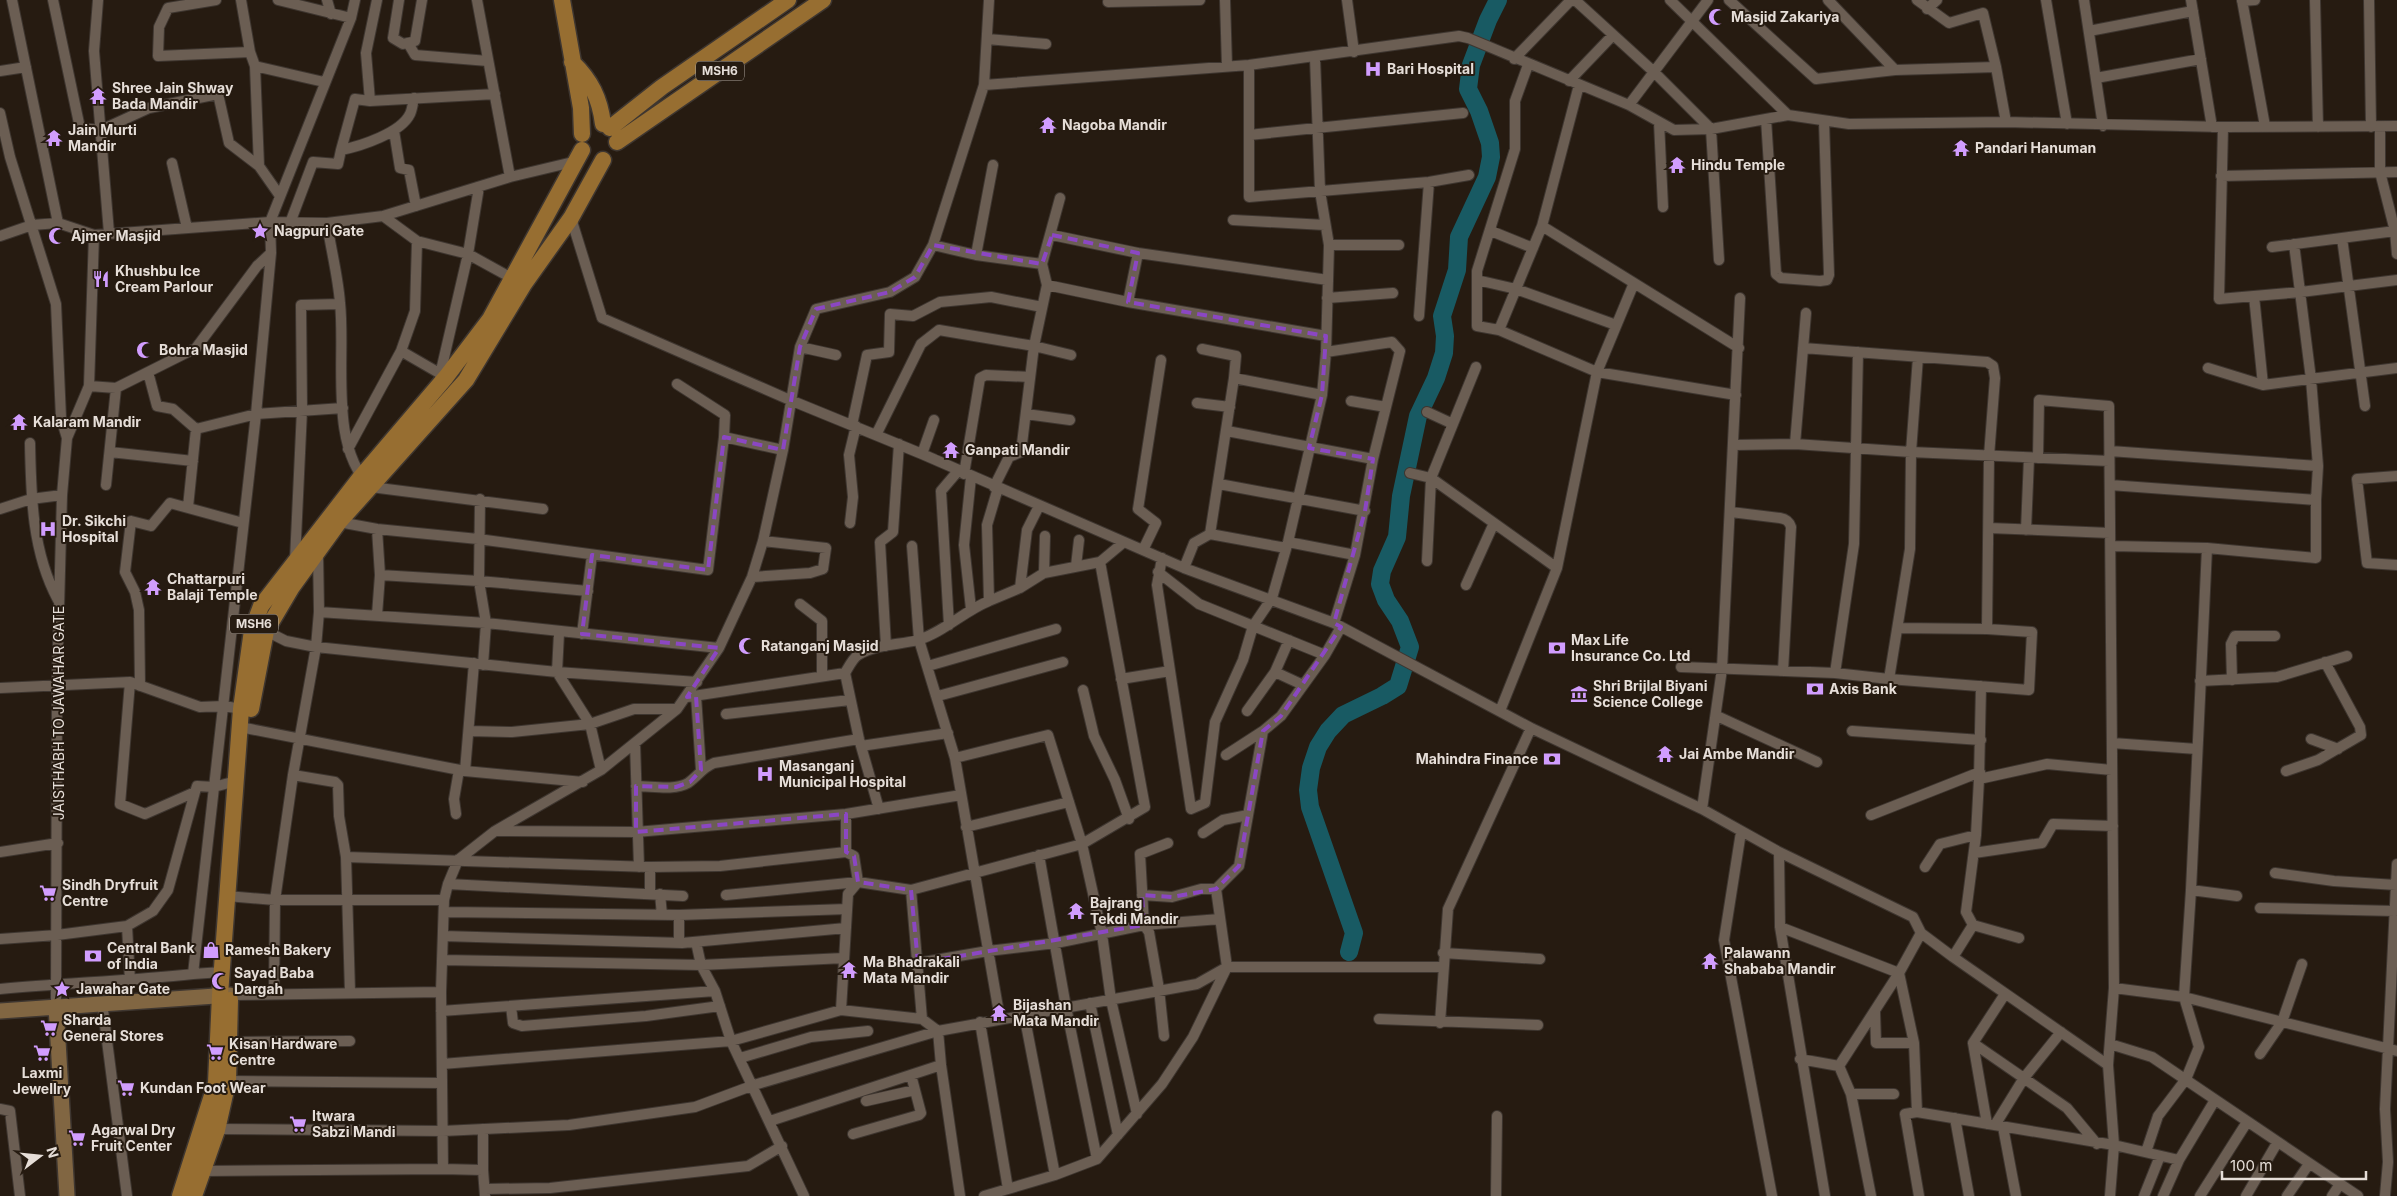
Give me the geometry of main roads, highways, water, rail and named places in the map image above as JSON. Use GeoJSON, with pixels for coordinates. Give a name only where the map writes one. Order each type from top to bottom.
{"type":"FeatureCollection","features":[{"type":"Feature","properties":{"kind":"main road"},"geometry":{"type":"LineString","coordinates":[[562,0],[572,62],[581,108],[581,148],[587,157],[594,160],[603,160],[610,157],[615,151],[610,131],[588,79],[572,62]]}},
{"type":"Feature","properties":{"kind":"main road","name":"MSH6"},"geometry":{"type":"LineString","coordinates":[[610,131],[662,87],[788,0]]}},
{"type":"Feature","properties":{"kind":"main road","name":"MSH6"},"geometry":{"type":"LineString","coordinates":[[610,131],[823,0]]}},
{"type":"Feature","properties":{"kind":"main road"},"geometry":{"type":"LineString","coordinates":[[581,148],[587,128],[595,124],[610,131]]}},
{"type":"Feature","properties":{"kind":"main road","name":"MSH6"},"geometry":{"type":"LineString","coordinates":[[194,1196],[203,1171],[216,1084],[225,995],[246,710],[249,644],[257,615],[261,606],[295,563],[366,482],[466,380],[518,282],[581,148]]}},
{"type":"Feature","properties":{"kind":"main road","name":"MSH6"},"geometry":{"type":"LineString","coordinates":[[246,710],[266,631],[292,587],[443,376],[571,218],[603,160]]}},
{"type":"Feature","properties":{"kind":"main road","name":"MSH6"},"geometry":{"type":"LineString","coordinates":[[180,1196],[228,1081],[230,1042],[222,972],[231,896],[236,781],[244,728]]}},
{"type":"Feature","properties":{"kind":"main road"},"geometry":{"type":"LineString","coordinates":[[0,1011],[102,1002],[225,995]]}},
{"type":"Feature","properties":{"kind":"main road","name":"JAISTHABH TO JAWAHAR GATE"},"geometry":{"type":"LineString","coordinates":[[56,1006],[67,1196]]}},
{"type":"Feature","properties":{"kind":"waterway"},"geometry":{"type":"LineString","coordinates":[[1349,952],[1354,933],[1310,807],[1308,790],[1311,768],[1318,747],[1328,731],[1343,715],[1398,686],[1410,647],[1400,621],[1386,600],[1380,584],[1382,571],[1397,537],[1401,496],[1418,416],[1436,378],[1444,353],[1445,336],[1442,316],[1457,270],[1459,237],[1487,177],[1491,157],[1490,143],[1479,111],[1468,89],[1471,65],[1488,20],[1498,0]]}},
{"type":"Feature","properties":{"kind":"place","name":"Masjid Zakariya"},"geometry":{"type":"Point","coordinates":[1717,17]}},
{"type":"Feature","properties":{"kind":"place","name":"Bari Hospital"},"geometry":{"type":"Point","coordinates":[1373,69]}},
{"type":"Feature","properties":{"kind":"place","name":"Shree Jain Shway Bada Mandir"},"geometry":{"type":"Point","coordinates":[98,96]}},
{"type":"Feature","properties":{"kind":"place","name":"Nagoba Mandir"},"geometry":{"type":"Point","coordinates":[1048,125]}},
{"type":"Feature","properties":{"kind":"place","name":"Jain Murti Mandir"},"geometry":{"type":"Point","coordinates":[54,138]}},
{"type":"Feature","properties":{"kind":"place","name":"Pandari Hanuman"},"geometry":{"type":"Point","coordinates":[1961,148]}},
{"type":"Feature","properties":{"kind":"place","name":"Hindu Temple"},"geometry":{"type":"Point","coordinates":[1677,165]}},
{"type":"Feature","properties":{"kind":"place","name":"Nagpuri Gate"},"geometry":{"type":"Point","coordinates":[260,231]}},
{"type":"Feature","properties":{"kind":"place","name":"Ajmer Masjid"},"geometry":{"type":"Point","coordinates":[57,236]}},
{"type":"Feature","properties":{"kind":"place","name":"Khushbu Ice Cream Parlour"},"geometry":{"type":"Point","coordinates":[101,279]}},
{"type":"Feature","properties":{"kind":"place","name":"Bohra Masjid"},"geometry":{"type":"Point","coordinates":[145,350]}},
{"type":"Feature","properties":{"kind":"place","name":"Kalaram Mandir"},"geometry":{"type":"Point","coordinates":[19,422]}},
{"type":"Feature","properties":{"kind":"place","name":"Ganpati Mandir"},"geometry":{"type":"Point","coordinates":[951,450]}},
{"type":"Feature","properties":{"kind":"place","name":"Dr. Sikchi Hospital"},"geometry":{"type":"Point","coordinates":[48,529]}},
{"type":"Feature","properties":{"kind":"place","name":"Chattarpuri Balaji Temple"},"geometry":{"type":"Point","coordinates":[153,587]}},
{"type":"Feature","properties":{"kind":"place","name":"Ratanganj Masjid"},"geometry":{"type":"Point","coordinates":[747,646]}},
{"type":"Feature","properties":{"kind":"place","name":"Max Life Insurance Co. Ltd"},"geometry":{"type":"Point","coordinates":[1557,648]}},
{"type":"Feature","properties":{"kind":"place","name":"Axis Bank"},"geometry":{"type":"Point","coordinates":[1815,689]}},
{"type":"Feature","properties":{"kind":"place","name":"Shri Brijlal Biyani Science College"},"geometry":{"type":"Point","coordinates":[1579,694]}},
{"type":"Feature","properties":{"kind":"place","name":"Jai Ambe Mandir"},"geometry":{"type":"Point","coordinates":[1665,754]}},
{"type":"Feature","properties":{"kind":"place","name":"Mahindra Finance"},"geometry":{"type":"Point","coordinates":[1552,759]}},
{"type":"Feature","properties":{"kind":"place","name":"Masanganj Municipal Hospital"},"geometry":{"type":"Point","coordinates":[765,774]}},
{"type":"Feature","properties":{"kind":"place","name":"Sindh Dryfruit Centre"},"geometry":{"type":"Point","coordinates":[48,893]}},
{"type":"Feature","properties":{"kind":"place","name":"Bajrang Tekdi Mandir"},"geometry":{"type":"Point","coordinates":[1076,911]}},
{"type":"Feature","properties":{"kind":"place","name":"Ramesh Bakery"},"geometry":{"type":"Point","coordinates":[211,950]}},
{"type":"Feature","properties":{"kind":"place","name":"Central Bank of India"},"geometry":{"type":"Point","coordinates":[93,956]}},
{"type":"Feature","properties":{"kind":"place","name":"Palawann Shababa Mandir"},"geometry":{"type":"Point","coordinates":[1710,961]}},
{"type":"Feature","properties":{"kind":"place","name":"Ma Bhadrakali Mata Mandir"},"geometry":{"type":"Point","coordinates":[849,970]}},
{"type":"Feature","properties":{"kind":"place","name":"Sayad Baba Dargah"},"geometry":{"type":"Point","coordinates":[220,981]}},
{"type":"Feature","properties":{"kind":"place","name":"Jawahar Gate"},"geometry":{"type":"Point","coordinates":[62,989]}},
{"type":"Feature","properties":{"kind":"place","name":"Bijashan Mata Mandir"},"geometry":{"type":"Point","coordinates":[999,1013]}},
{"type":"Feature","properties":{"kind":"place","name":"Sharda General Stores"},"geometry":{"type":"Point","coordinates":[49,1028]}},
{"type":"Feature","properties":{"kind":"place","name":"Kisan Hardware Centre"},"geometry":{"type":"Point","coordinates":[215,1052]}},
{"type":"Feature","properties":{"kind":"place","name":"Laxmi Jewellry"},"geometry":{"type":"Point","coordinates":[42,1053]}},
{"type":"Feature","properties":{"kind":"place","name":"Kundan Foot Wear"},"geometry":{"type":"Point","coordinates":[126,1088]}},
{"type":"Feature","properties":{"kind":"place","name":"Itwara Sabzi Mandi"},"geometry":{"type":"Point","coordinates":[298,1124]}},
{"type":"Feature","properties":{"kind":"place","name":"Agarwal Dry Fruit Center"},"geometry":{"type":"Point","coordinates":[77,1138]}}]}
